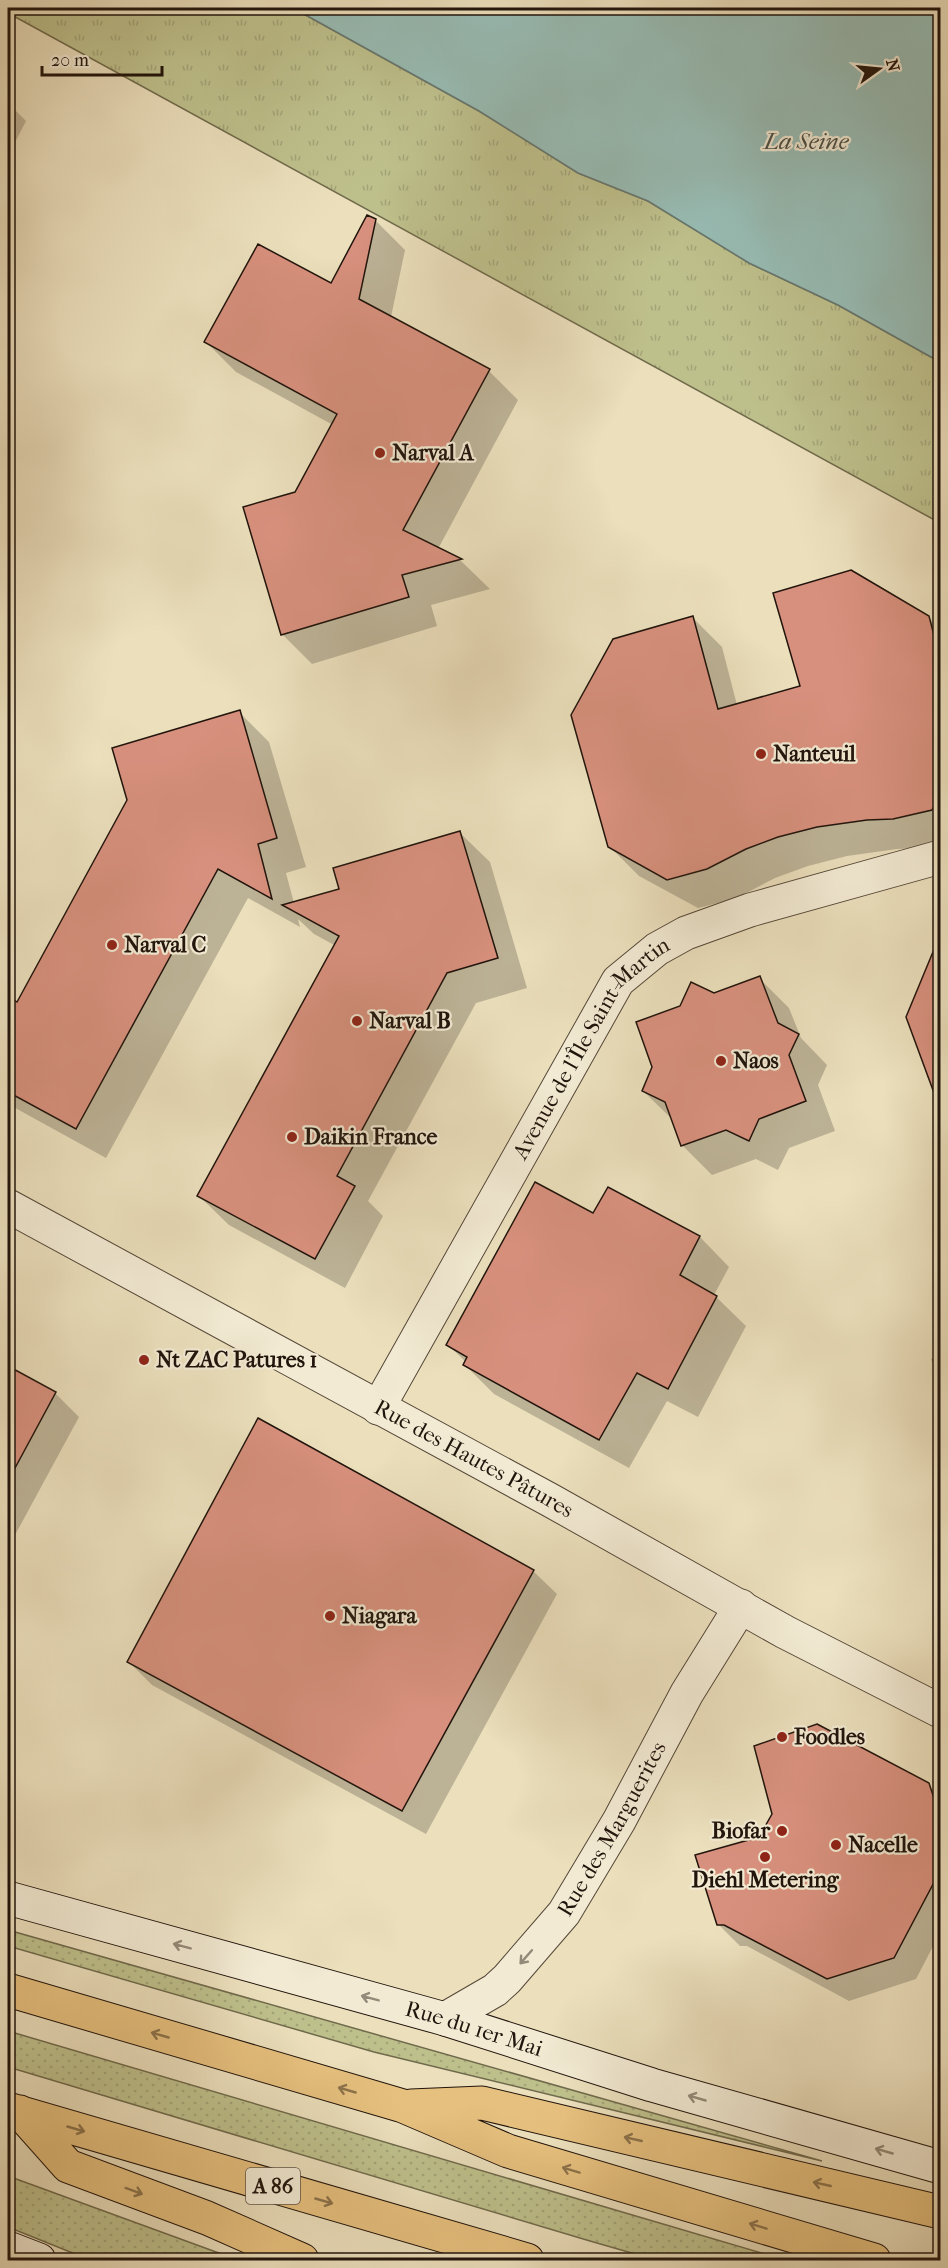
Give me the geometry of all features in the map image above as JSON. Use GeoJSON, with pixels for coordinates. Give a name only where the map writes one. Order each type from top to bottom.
{"type":"FeatureCollection","features":[{"type":"Feature","properties":{"kind":"highway"},"geometry":{"type":"LineString","coordinates":[[8,1990],[403,2106],[508,2151],[874,2260]]}},
{"type":"Feature","properties":{"kind":"highway"},"geometry":{"type":"LineString","coordinates":[[403,2106],[482,2103],[940,2212]]}},
{"type":"Feature","properties":{"kind":"highway"},"geometry":{"type":"LineString","coordinates":[[14,2111],[68,2166],[207,2218],[302,2260]]}},
{"type":"Feature","properties":{"kind":"highway","name":"A 86"},"geometry":{"type":"LineString","coordinates":[[14,2111],[527,2260]]}},
{"type":"Feature","properties":{"kind":"street","name":"Avenue de l'Île Saint-Martin"},"geometry":{"type":"LineString","coordinates":[[378,1407],[618,981],[657,949],[686,933],[750,910],[940,857]]}},
{"type":"Feature","properties":{"kind":"street","name":"Rue des Hautes Pâtures"},"geometry":{"type":"LineString","coordinates":[[8,1206],[785,1632],[940,1711]]}},
{"type":"Feature","properties":{"kind":"street","name":"Rue des Marguerites"},"geometry":{"type":"LineString","coordinates":[[445,2019],[495,1990],[564,1913],[619,1821],[687,1693],[741,1606]]}},
{"type":"Feature","properties":{"kind":"street","name":"Rue du 1er Mai"},"geometry":{"type":"LineString","coordinates":[[8,1898],[445,2019],[652,2085],[940,2167]]}},
{"type":"Feature","properties":{"kind":"street"},"geometry":{"type":"LineString","coordinates":[[8,2248],[39,2260]]}},
{"type":"Feature","properties":{"kind":"green space"},"geometry":{"type":"Polygon","coordinates":[[[8,8],[293,8],[479,111],[578,173],[648,201],[749,263],[838,305],[940,362],[940,523],[8,13],[8,8]]]}},
{"type":"Feature","properties":{"kind":"green space"},"geometry":{"type":"Polygon","coordinates":[[[8,1930],[822,2161],[374,2052],[8,1946],[8,1930]]]}},
{"type":"Feature","properties":{"kind":"green space"},"geometry":{"type":"Polygon","coordinates":[[[8,2031],[785,2260],[656,2260],[590,2241],[8,2067],[8,2031]]]}},
{"type":"Feature","properties":{"kind":"green space"},"geometry":{"type":"Polygon","coordinates":[[[8,2176],[238,2260],[90,2260],[8,2227],[8,2176]]]}},
{"type":"Feature","properties":{"kind":"water","name":"La Seine"},"geometry":{"type":"Polygon","coordinates":[[[293,8],[940,8],[940,362],[838,305],[749,263],[648,201],[578,173],[479,111],[293,8]]]}},
{"type":"Feature","properties":{"kind":"building","name":"Narval A"},"geometry":{"type":"Polygon","coordinates":[[[367,215],[376,219],[359,299],[490,369],[403,530],[462,559],[402,575],[409,597],[281,635],[243,507],[295,492],[337,414],[204,342],[258,244],[331,283],[367,215]]]}},
{"type":"Feature","properties":{"kind":"building","name":"Nanteuil"},"geometry":{"type":"Polygon","coordinates":[[[851,570],[929,616],[940,659],[940,794],[932,810],[893,819],[817,827],[778,837],[746,849],[707,869],[667,880],[608,847],[571,715],[613,639],[693,616],[718,709],[800,686],[773,593],[851,570]]]}},
{"type":"Feature","properties":{"kind":"building","name":"Narval C"},"geometry":{"type":"Polygon","coordinates":[[[240,710],[277,838],[258,844],[272,899],[218,869],[76,1129],[8,1092],[8,996],[17,1002],[127,800],[112,748],[240,710]]]}},
{"type":"Feature","properties":{"kind":"building","name":"Narval B"},"geometry":{"type":"Polygon","coordinates":[[[460,831],[498,958],[447,973],[337,1176],[355,1186],[315,1259],[197,1196],[339,936],[282,905],[339,889],[333,868],[460,831]]]}},
{"type":"Feature","properties":{"kind":"building"},"geometry":{"type":"Polygon","coordinates":[[[940,935],[940,1101],[937,1101],[906,1017],[940,935]]]}},
{"type":"Feature","properties":{"kind":"building","name":"Naos"},"geometry":{"type":"Polygon","coordinates":[[[760,976],[778,1023],[799,1034],[789,1055],[806,1101],[759,1119],[749,1141],[726,1130],[681,1146],[665,1102],[642,1091],[652,1067],[636,1022],[680,1006],[691,982],[714,993],[760,976]]]}},
{"type":"Feature","properties":{"kind":"building"},"geometry":{"type":"Polygon","coordinates":[[[535,1182],[593,1213],[608,1187],[700,1236],[680,1275],[717,1296],[668,1389],[637,1373],[599,1440],[463,1365],[467,1357],[446,1345],[535,1182]]]}},
{"type":"Feature","properties":{"kind":"building"},"geometry":{"type":"Polygon","coordinates":[[[8,1366],[56,1392],[8,1481],[8,1366]]]}},
{"type":"Feature","properties":{"kind":"building","name":"Niagara"},"geometry":{"type":"Polygon","coordinates":[[[258,1418],[534,1570],[402,1811],[127,1662],[258,1418]]]}},
{"type":"Feature","properties":{"kind":"building","name":"Nacelle"},"geometry":{"type":"Polygon","coordinates":[[[817,1724],[929,1783],[940,1817],[940,1871],[894,1958],[827,1979],[724,1925],[717,1925],[695,1855],[759,1837],[772,1814],[754,1746],[817,1724]]]}},
{"type":"Feature","properties":{"kind":"place","name":"Narval A"},"geometry":{"type":"Point","coordinates":[380,453]}},
{"type":"Feature","properties":{"kind":"place","name":"Nanteuil"},"geometry":{"type":"Point","coordinates":[761,754]}},
{"type":"Feature","properties":{"kind":"place","name":"Narval C"},"geometry":{"type":"Point","coordinates":[112,945]}},
{"type":"Feature","properties":{"kind":"place","name":"Narval B"},"geometry":{"type":"Point","coordinates":[357,1021]}},
{"type":"Feature","properties":{"kind":"place","name":"Naos"},"geometry":{"type":"Point","coordinates":[721,1061]}},
{"type":"Feature","properties":{"kind":"place","name":"Daikin France"},"geometry":{"type":"Point","coordinates":[292,1137]}},
{"type":"Feature","properties":{"kind":"place","name":"Nt ZAC Patures 1"},"geometry":{"type":"Point","coordinates":[144,1360]}},
{"type":"Feature","properties":{"kind":"place","name":"Niagara"},"geometry":{"type":"Point","coordinates":[330,1616]}},
{"type":"Feature","properties":{"kind":"place","name":"Foodles"},"geometry":{"type":"Point","coordinates":[782,1737]}},
{"type":"Feature","properties":{"kind":"place","name":"Biofar"},"geometry":{"type":"Point","coordinates":[782,1831]}},
{"type":"Feature","properties":{"kind":"place","name":"Nacelle"},"geometry":{"type":"Point","coordinates":[836,1845]}},
{"type":"Feature","properties":{"kind":"place","name":"Diehl Metering"},"geometry":{"type":"Point","coordinates":[765,1857]}}]}
